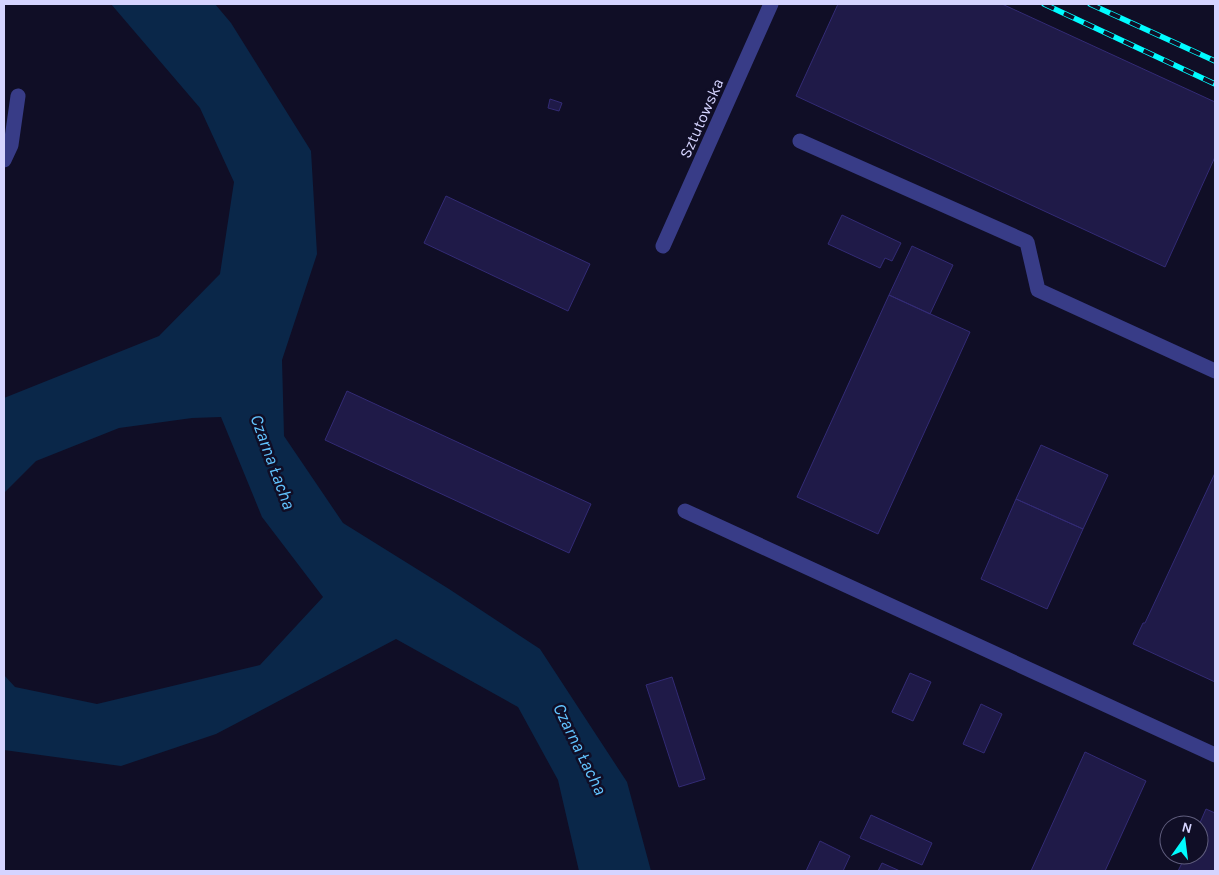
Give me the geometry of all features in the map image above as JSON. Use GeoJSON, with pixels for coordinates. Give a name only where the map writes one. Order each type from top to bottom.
{"type":"FeatureCollection","features":[{"type":"Feature","properties":{"kind":"street","name":"Sztutowska"},"geometry":{"type":"LineString","coordinates":[[663,246],[771,4]]}},
{"type":"Feature","properties":{"kind":"street"},"geometry":{"type":"LineString","coordinates":[[4,160],[11,145],[18,96]]}},
{"type":"Feature","properties":{"kind":"street"},"geometry":{"type":"LineString","coordinates":[[800,141],[1027,242],[1038,290],[1215,371]]}},
{"type":"Feature","properties":{"kind":"street"},"geometry":{"type":"LineString","coordinates":[[684,512],[1215,755]]}},
{"type":"Feature","properties":{"kind":"water","name":"Czarna Łacha"},"geometry":{"type":"Polygon","coordinates":[[[111,4],[215,4],[231,23],[311,151],[317,254],[282,360],[284,436],[343,523],[449,589],[540,649],[627,782],[651,871],[579,871],[558,780],[518,707],[396,639],[216,734],[121,766],[4,750],[4,675],[15,687],[97,704],[260,665],[323,597],[262,517],[221,417],[192,418],[119,428],[36,461],[4,493],[4,398],[159,336],[220,274],[234,182],[200,108],[111,4]]]}},
{"type":"Feature","properties":{"kind":"building"},"geometry":{"type":"Polygon","coordinates":[[[838,4],[1002,4],[1215,102],[1215,157],[1165,267],[796,96],[838,4]]]}},
{"type":"Feature","properties":{"kind":"building"},"geometry":{"type":"Polygon","coordinates":[[[550,99],[562,103],[559,111],[548,108],[550,99]]]}},
{"type":"Feature","properties":{"kind":"building"},"geometry":{"type":"Polygon","coordinates":[[[446,196],[590,264],[568,311],[424,243],[446,196]]]}},
{"type":"Feature","properties":{"kind":"building"},"geometry":{"type":"Polygon","coordinates":[[[842,215],[901,243],[892,261],[885,258],[880,268],[828,244],[842,215]]]}},
{"type":"Feature","properties":{"kind":"building"},"geometry":{"type":"Polygon","coordinates":[[[912,246],[953,265],[930,314],[889,295],[912,246]]]}},
{"type":"Feature","properties":{"kind":"building"},"geometry":{"type":"Polygon","coordinates":[[[889,295],[970,332],[878,534],[797,497],[889,295]]]}},
{"type":"Feature","properties":{"kind":"building"},"geometry":{"type":"Polygon","coordinates":[[[347,391],[591,504],[569,553],[325,440],[347,391]]]}},
{"type":"Feature","properties":{"kind":"building"},"geometry":{"type":"Polygon","coordinates":[[[1041,445],[1108,475],[1083,529],[1016,499],[1041,445]]]}},
{"type":"Feature","properties":{"kind":"building"},"geometry":{"type":"Polygon","coordinates":[[[1215,473],[1215,682],[1133,644],[1143,623],[1145,623],[1215,473]]]}},
{"type":"Feature","properties":{"kind":"building"},"geometry":{"type":"Polygon","coordinates":[[[1016,499],[1083,529],[1047,609],[981,579],[1016,499]]]}},
{"type":"Feature","properties":{"kind":"building"},"geometry":{"type":"Polygon","coordinates":[[[910,673],[931,682],[913,721],[892,712],[910,673]]]}},
{"type":"Feature","properties":{"kind":"building"},"geometry":{"type":"Polygon","coordinates":[[[672,677],[705,779],[679,787],[646,685],[672,677]]]}},
{"type":"Feature","properties":{"kind":"building"},"geometry":{"type":"Polygon","coordinates":[[[981,704],[1002,714],[984,753],[963,744],[981,704]]]}},
{"type":"Feature","properties":{"kind":"building"},"geometry":{"type":"Polygon","coordinates":[[[1085,752],[1146,781],[1105,871],[1031,871],[1085,752]]]}},
{"type":"Feature","properties":{"kind":"building"},"geometry":{"type":"Polygon","coordinates":[[[1206,809],[1215,813],[1215,871],[1178,871],[1181,865],[1209,865],[1209,815],[1203,815],[1206,809]]]}},
{"type":"Feature","properties":{"kind":"building"},"geometry":{"type":"Polygon","coordinates":[[[871,815],[932,843],[922,865],[860,838],[871,815]]]}},
{"type":"Feature","properties":{"kind":"building"},"geometry":{"type":"Polygon","coordinates":[[[820,841],[850,856],[843,871],[806,871],[820,841]]]}},
{"type":"Feature","properties":{"kind":"building"},"geometry":{"type":"Polygon","coordinates":[[[882,863],[900,871],[878,871],[882,863]]]}},
{"type":"Feature","properties":{"kind":"railway"},"geometry":{"type":"LineString","coordinates":[[1044,4],[1215,84]]}},
{"type":"Feature","properties":{"kind":"railway"},"geometry":{"type":"LineString","coordinates":[[1090,4],[1215,61]]}}]}
